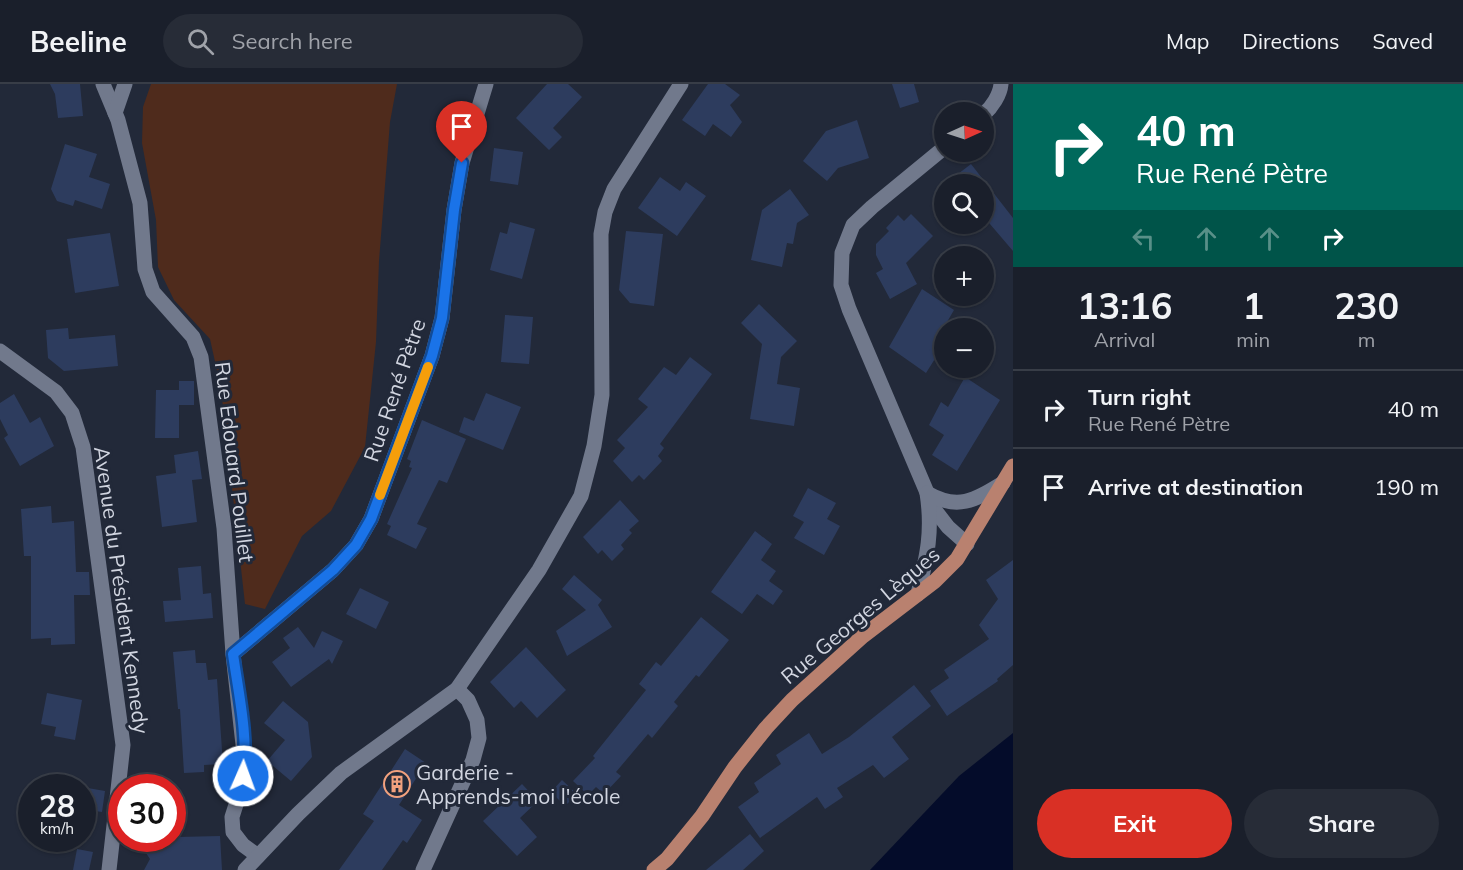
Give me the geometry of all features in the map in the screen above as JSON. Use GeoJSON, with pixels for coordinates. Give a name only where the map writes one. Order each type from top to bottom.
{"type":"FeatureCollection","features":[{"type":"Feature","properties":{"kind":"main road","name":"Rue Georges Lèques"},"geometry":{"type":"LineString","coordinates":[[654,870],[702,816],[735,767],[792,700],[863,636],[918,594],[957,560],[1013,466]]}},
{"type":"Feature","properties":{"kind":"street","name":"Rue Edouard Pouillet"},"geometry":{"type":"LineString","coordinates":[[103,84],[115,113],[140,203],[145,269],[153,292],[193,337],[201,357],[224,528],[233,654],[245,763],[241,789],[232,817],[232,832],[243,845],[258,856]]}},
{"type":"Feature","properties":{"kind":"street"},"geometry":{"type":"LineString","coordinates":[[115,113],[125,84]]}},
{"type":"Feature","properties":{"kind":"street","name":"Rue René Pètre"},"geometry":{"type":"LineString","coordinates":[[233,654],[333,570],[356,545],[371,519],[432,356],[440,328],[462,163],[486,84]]}},
{"type":"Feature","properties":{"kind":"street"},"geometry":{"type":"LineString","coordinates":[[245,870],[341,772],[457,689],[539,570],[581,496],[594,446],[602,395],[601,234],[605,212],[614,189],[681,84]]}},
{"type":"Feature","properties":{"kind":"street"},"geometry":{"type":"LineString","coordinates":[[994,102],[1001,90],[1001,84]]}},
{"type":"Feature","properties":{"kind":"street"},"geometry":{"type":"LineString","coordinates":[[934,156],[853,225],[842,253],[841,285],[927,493],[940,518],[966,544]]}},
{"type":"Feature","properties":{"kind":"street","name":"Avenue du Président Kennedy"},"geometry":{"type":"LineString","coordinates":[[0,351],[56,392],[72,413],[83,447],[123,745],[109,870]]}},
{"type":"Feature","properties":{"kind":"street"},"geometry":{"type":"LineString","coordinates":[[927,493],[946,501],[965,502],[1003,483]]}},
{"type":"Feature","properties":{"kind":"street"},"geometry":{"type":"LineString","coordinates":[[918,594],[931,525],[927,493]]}},
{"type":"Feature","properties":{"kind":"street"},"geometry":{"type":"LineString","coordinates":[[423,870],[473,760],[479,738],[477,720],[468,700],[457,689]]}},
{"type":"Feature","properties":{"kind":"shaded area"},"geometry":{"type":"Polygon","coordinates":[[[151,84],[397,84],[390,122],[379,261],[376,342],[365,447],[331,511],[302,536],[265,609],[245,604],[221,389],[210,339],[174,300],[158,267],[156,220],[142,143],[143,107],[151,84]]]}},
{"type":"Feature","properties":{"kind":"water"},"geometry":{"type":"Polygon","coordinates":[[[1013,733],[1013,870],[870,870],[959,776],[1013,733]]]}},
{"type":"Feature","properties":{"kind":"building"},"geometry":{"type":"Polygon","coordinates":[[[50,84],[80,84],[83,116],[58,118],[55,94],[50,84]]]}},
{"type":"Feature","properties":{"kind":"building"},"geometry":{"type":"Polygon","coordinates":[[[547,84],[568,84],[582,97],[553,128],[562,137],[549,150],[516,118],[547,84]]]}},
{"type":"Feature","properties":{"kind":"building"},"geometry":{"type":"Polygon","coordinates":[[[708,84],[725,84],[740,95],[730,105],[742,122],[731,137],[713,124],[705,136],[682,120],[708,84]]]}},
{"type":"Feature","properties":{"kind":"building"},"geometry":{"type":"Polygon","coordinates":[[[892,84],[914,84],[919,102],[900,108],[892,84]]]}},
{"type":"Feature","properties":{"kind":"building"},"geometry":{"type":"Polygon","coordinates":[[[857,120],[869,158],[838,168],[827,181],[803,161],[826,131],[857,120]]]}},
{"type":"Feature","properties":{"kind":"building"},"geometry":{"type":"Polygon","coordinates":[[[65,144],[97,154],[89,177],[110,184],[102,209],[75,200],[73,206],[57,201],[51,189],[65,144]]]}},
{"type":"Feature","properties":{"kind":"building"},"geometry":{"type":"Polygon","coordinates":[[[494,148],[523,152],[518,185],[490,181],[494,148]]]}},
{"type":"Feature","properties":{"kind":"building"},"geometry":{"type":"Polygon","coordinates":[[[971,164],[979,174],[958,174],[971,164]]]}},
{"type":"Feature","properties":{"kind":"building"},"geometry":{"type":"Polygon","coordinates":[[[660,177],[680,191],[686,182],[706,196],[677,236],[638,208],[660,177]]]}},
{"type":"Feature","properties":{"kind":"building"},"geometry":{"type":"Polygon","coordinates":[[[790,189],[809,215],[797,223],[793,244],[787,243],[782,267],[751,260],[762,210],[790,189]]]}},
{"type":"Feature","properties":{"kind":"building"},"geometry":{"type":"Polygon","coordinates":[[[994,194],[1013,218],[1013,251],[994,229],[994,194]]]}},
{"type":"Feature","properties":{"kind":"building"},"geometry":{"type":"Polygon","coordinates":[[[911,214],[933,236],[906,263],[917,284],[890,299],[876,273],[883,269],[876,255],[876,244],[889,231],[886,228],[898,215],[904,221],[911,214]]]}},
{"type":"Feature","properties":{"kind":"building"},"geometry":{"type":"Polygon","coordinates":[[[510,222],[535,229],[522,279],[490,270],[500,232],[507,234],[510,222]]]}},
{"type":"Feature","properties":{"kind":"building"},"geometry":{"type":"Polygon","coordinates":[[[626,231],[663,234],[654,306],[630,303],[619,290],[626,231]]]}},
{"type":"Feature","properties":{"kind":"building"},"geometry":{"type":"Polygon","coordinates":[[[110,233],[119,286],[75,293],[67,239],[110,233]]]}},
{"type":"Feature","properties":{"kind":"building"},"geometry":{"type":"Polygon","coordinates":[[[922,289],[934,297],[934,306],[948,306],[954,310],[949,318],[934,318],[934,360],[926,373],[889,347],[922,289]]]}},
{"type":"Feature","properties":{"kind":"building"},"geometry":{"type":"Polygon","coordinates":[[[759,304],[797,341],[781,357],[777,384],[800,388],[794,426],[750,419],[762,344],[741,323],[759,304]]]}},
{"type":"Feature","properties":{"kind":"building"},"geometry":{"type":"Polygon","coordinates":[[[505,315],[533,317],[529,364],[501,362],[505,315]]]}},
{"type":"Feature","properties":{"kind":"building"},"geometry":{"type":"Polygon","coordinates":[[[68,328],[69,339],[115,335],[118,366],[64,371],[48,358],[46,330],[68,328]]]}},
{"type":"Feature","properties":{"kind":"building"},"geometry":{"type":"Polygon","coordinates":[[[690,357],[712,374],[660,444],[664,448],[658,456],[662,461],[644,480],[639,475],[632,482],[613,461],[625,448],[617,440],[648,407],[638,399],[664,367],[676,375],[690,357]]]}},
{"type":"Feature","properties":{"kind":"building"},"geometry":{"type":"Polygon","coordinates":[[[964,378],[1000,400],[957,471],[932,455],[944,435],[929,425],[941,402],[948,407],[964,378]]]}},
{"type":"Feature","properties":{"kind":"building"},"geometry":{"type":"Polygon","coordinates":[[[179,381],[194,381],[194,405],[179,405],[179,438],[155,438],[156,390],[179,390],[179,381]]]}},
{"type":"Feature","properties":{"kind":"building"},"geometry":{"type":"Polygon","coordinates":[[[486,393],[521,407],[503,450],[459,432],[464,417],[474,421],[486,393]]]}},
{"type":"Feature","properties":{"kind":"building"},"geometry":{"type":"Polygon","coordinates":[[[14,394],[30,423],[40,417],[54,446],[20,466],[4,438],[8,435],[0,419],[0,403],[14,394]]]}},
{"type":"Feature","properties":{"kind":"building"},"geometry":{"type":"Polygon","coordinates":[[[422,420],[466,439],[447,483],[439,480],[417,524],[427,528],[416,549],[387,535],[391,526],[387,524],[412,468],[409,467],[411,461],[407,459],[422,420]]]}},
{"type":"Feature","properties":{"kind":"building"},"geometry":{"type":"Polygon","coordinates":[[[198,451],[202,479],[192,480],[197,522],[162,527],[156,476],[176,473],[174,455],[198,451]]]}},
{"type":"Feature","properties":{"kind":"building"},"geometry":{"type":"Polygon","coordinates":[[[808,488],[836,503],[827,519],[840,526],[824,555],[794,538],[804,522],[793,516],[808,488]]]}},
{"type":"Feature","properties":{"kind":"building"},"geometry":{"type":"Polygon","coordinates":[[[620,500],[639,521],[629,530],[632,533],[621,545],[624,549],[612,561],[602,550],[598,554],[583,537],[620,500]]]}},
{"type":"Feature","properties":{"kind":"building"},"geometry":{"type":"Polygon","coordinates":[[[51,506],[52,523],[74,521],[76,572],[89,572],[90,595],[74,595],[75,644],[51,645],[51,638],[31,639],[31,556],[24,556],[21,509],[51,506]]]}},
{"type":"Feature","properties":{"kind":"building"},"geometry":{"type":"Polygon","coordinates":[[[755,531],[772,544],[761,560],[776,571],[769,581],[783,591],[773,605],[757,594],[742,614],[711,592],[755,531]]]}},
{"type":"Feature","properties":{"kind":"building"},"geometry":{"type":"Polygon","coordinates":[[[1013,560],[1013,665],[997,679],[998,681],[947,716],[930,691],[949,678],[944,670],[989,639],[979,625],[998,599],[986,580],[1013,560]]]}},
{"type":"Feature","properties":{"kind":"building"},"geometry":{"type":"Polygon","coordinates":[[[201,566],[203,594],[211,593],[213,618],[165,622],[163,601],[181,600],[178,568],[201,566]]]}},
{"type":"Feature","properties":{"kind":"building"},"geometry":{"type":"Polygon","coordinates":[[[574,575],[602,600],[598,605],[612,627],[567,656],[556,631],[586,610],[562,589],[574,575]]]}},
{"type":"Feature","properties":{"kind":"building"},"geometry":{"type":"Polygon","coordinates":[[[360,588],[389,602],[376,629],[346,614],[360,588]]]}},
{"type":"Feature","properties":{"kind":"building"},"geometry":{"type":"Polygon","coordinates":[[[701,617],[729,640],[699,677],[696,675],[674,702],[678,706],[652,738],[648,734],[616,772],[621,776],[604,794],[596,787],[588,795],[573,781],[595,758],[593,756],[646,690],[639,684],[656,662],[661,666],[701,617]]]}},
{"type":"Feature","properties":{"kind":"building"},"geometry":{"type":"Polygon","coordinates":[[[298,627],[314,648],[322,631],[343,641],[332,664],[329,659],[291,687],[272,662],[290,648],[283,638],[298,627]]]}},
{"type":"Feature","properties":{"kind":"building"},"geometry":{"type":"Polygon","coordinates":[[[526,647],[566,690],[537,718],[521,701],[514,708],[490,682],[526,647]]]}},
{"type":"Feature","properties":{"kind":"building"},"geometry":{"type":"Polygon","coordinates":[[[195,650],[196,663],[206,663],[208,680],[217,679],[223,764],[204,765],[204,772],[184,773],[180,709],[178,709],[173,652],[195,650]]]}},
{"type":"Feature","properties":{"kind":"building"},"geometry":{"type":"Polygon","coordinates":[[[914,685],[931,706],[892,737],[909,759],[884,778],[873,765],[837,788],[843,797],[825,809],[817,797],[760,838],[738,807],[759,792],[754,783],[781,764],[776,755],[809,733],[822,754],[849,737],[914,685]]]}},
{"type":"Feature","properties":{"kind":"building"},"geometry":{"type":"Polygon","coordinates":[[[47,693],[82,700],[75,740],[54,736],[56,727],[41,724],[47,693]]]}},
{"type":"Feature","properties":{"kind":"building"},"geometry":{"type":"Polygon","coordinates":[[[283,701],[308,722],[312,757],[291,781],[267,761],[285,740],[264,723],[283,701]]]}},
{"type":"Feature","properties":{"kind":"building","name":"Garderie - Apprends-moi l'école"},"geometry":{"type":"Polygon","coordinates":[[[405,749],[426,763],[399,805],[422,820],[407,843],[403,840],[382,870],[339,870],[374,821],[363,814],[405,749]]]}},
{"type":"Feature","properties":{"kind":"building"},"geometry":{"type":"Polygon","coordinates":[[[562,780],[577,794],[565,806],[551,792],[562,780]]]}},
{"type":"Feature","properties":{"kind":"building"},"geometry":{"type":"Polygon","coordinates":[[[522,784],[538,801],[520,818],[537,837],[517,856],[483,821],[522,784]]]}},
{"type":"Feature","properties":{"kind":"building"},"geometry":{"type":"Polygon","coordinates":[[[96,789],[105,791],[102,812],[96,811],[96,789]]]}},
{"type":"Feature","properties":{"kind":"building"},"geometry":{"type":"Polygon","coordinates":[[[750,834],[764,851],[743,870],[706,870],[750,834]]]}},
{"type":"Feature","properties":{"kind":"building"},"geometry":{"type":"Polygon","coordinates":[[[220,836],[222,870],[144,870],[150,859],[145,852],[186,852],[186,837],[220,836]]]}},
{"type":"Feature","properties":{"kind":"building"},"geometry":{"type":"Polygon","coordinates":[[[76,852],[93,852],[89,870],[73,870],[76,852]]]}},
{"type":"Feature","properties":{"kind":"slow traffic"},"geometry":{"type":"LineString","coordinates":[[380,495],[428,367]]}},
{"type":"Feature","properties":{"kind":"place","name":"Garderie - Apprends-moi l'école"},"geometry":{"type":"Point","coordinates":[397,784]}},
{"type":"Feature","properties":{"kind":"route"},"geometry":{"type":"LineString","coordinates":[[243,776],[245,763],[243,734],[233,654],[333,570],[356,545],[371,519],[432,356],[442,318],[454,210],[462,163]]}}]}
